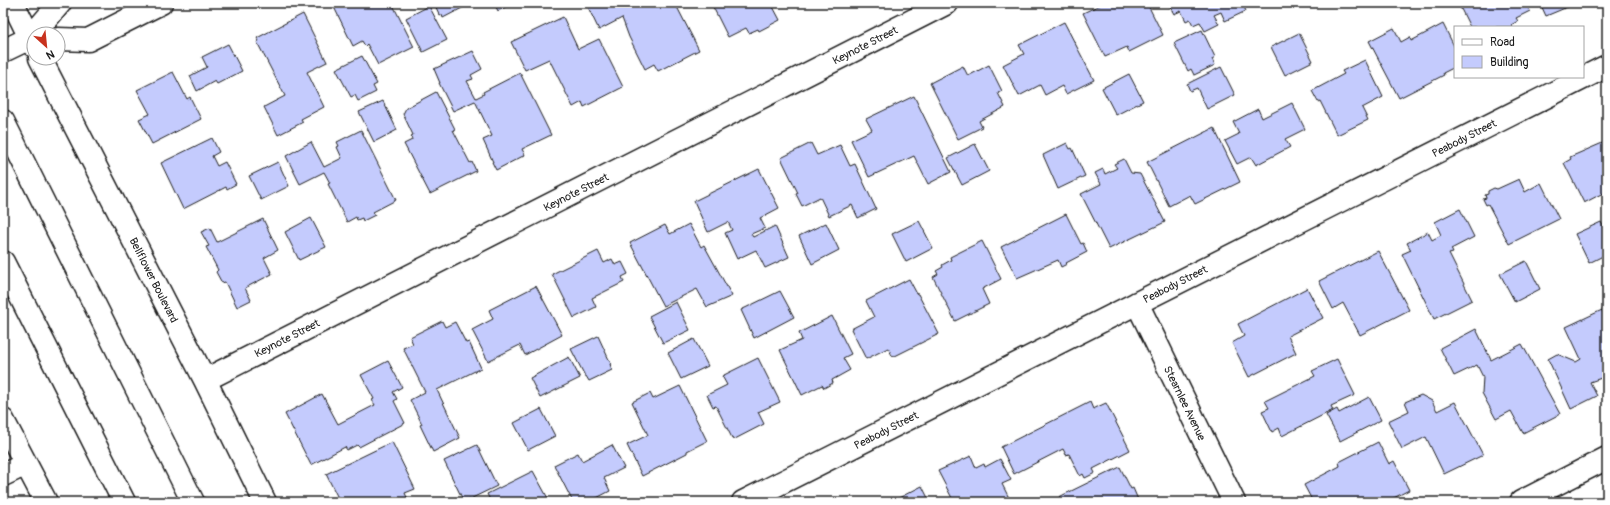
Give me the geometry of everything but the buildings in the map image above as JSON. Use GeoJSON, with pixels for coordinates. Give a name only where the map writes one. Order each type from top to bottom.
{"type":"FeatureCollection","features":[{"type":"Feature","properties":{"kind":"street"},"geometry":{"type":"LineString","coordinates":[[13,3],[26,27]]}},
{"type":"Feature","properties":{"kind":"street"},"geometry":{"type":"LineString","coordinates":[[43,26],[60,3]]}},
{"type":"Feature","properties":{"kind":"street"},"geometry":{"type":"LineString","coordinates":[[66,39],[88,40],[161,3]]}},
{"type":"Feature","properties":{"kind":"street","name":"Keynote Street"},"geometry":{"type":"LineString","coordinates":[[205,380],[947,3]]}},
{"type":"Feature","properties":{"kind":"street"},"geometry":{"type":"LineString","coordinates":[[3,51],[26,43]]}},
{"type":"Feature","properties":{"kind":"street","name":"Bellflower Boulevard"},"geometry":{"type":"LineString","coordinates":[[44,66],[205,380],[265,502]]}},
{"type":"Feature","properties":{"kind":"street","name":"Peabody Street"},"geometry":{"type":"LineString","coordinates":[[1584,78],[1607,66]]}},
{"type":"Feature","properties":{"kind":"street","name":"Peabody Street"},"geometry":{"type":"LineString","coordinates":[[743,502],[1583,78]]}},
{"type":"Feature","properties":{"kind":"street"},"geometry":{"type":"LineString","coordinates":[[3,121],[193,502]]}},
{"type":"Feature","properties":{"kind":"street"},"geometry":{"type":"LineString","coordinates":[[3,262],[124,502]]}},
{"type":"Feature","properties":{"kind":"street","name":"Stearnlee Avenue"},"geometry":{"type":"LineString","coordinates":[[1136,303],[1234,502]]}},
{"type":"Feature","properties":{"kind":"street"},"geometry":{"type":"LineString","coordinates":[[3,420],[46,502]]}},
{"type":"Feature","properties":{"kind":"street"},"geometry":{"type":"LineString","coordinates":[[1521,502],[1607,458]]}},
{"type":"Feature","properties":{"kind":"street"},"geometry":{"type":"LineString","coordinates":[[3,475],[26,464]]}}]}
